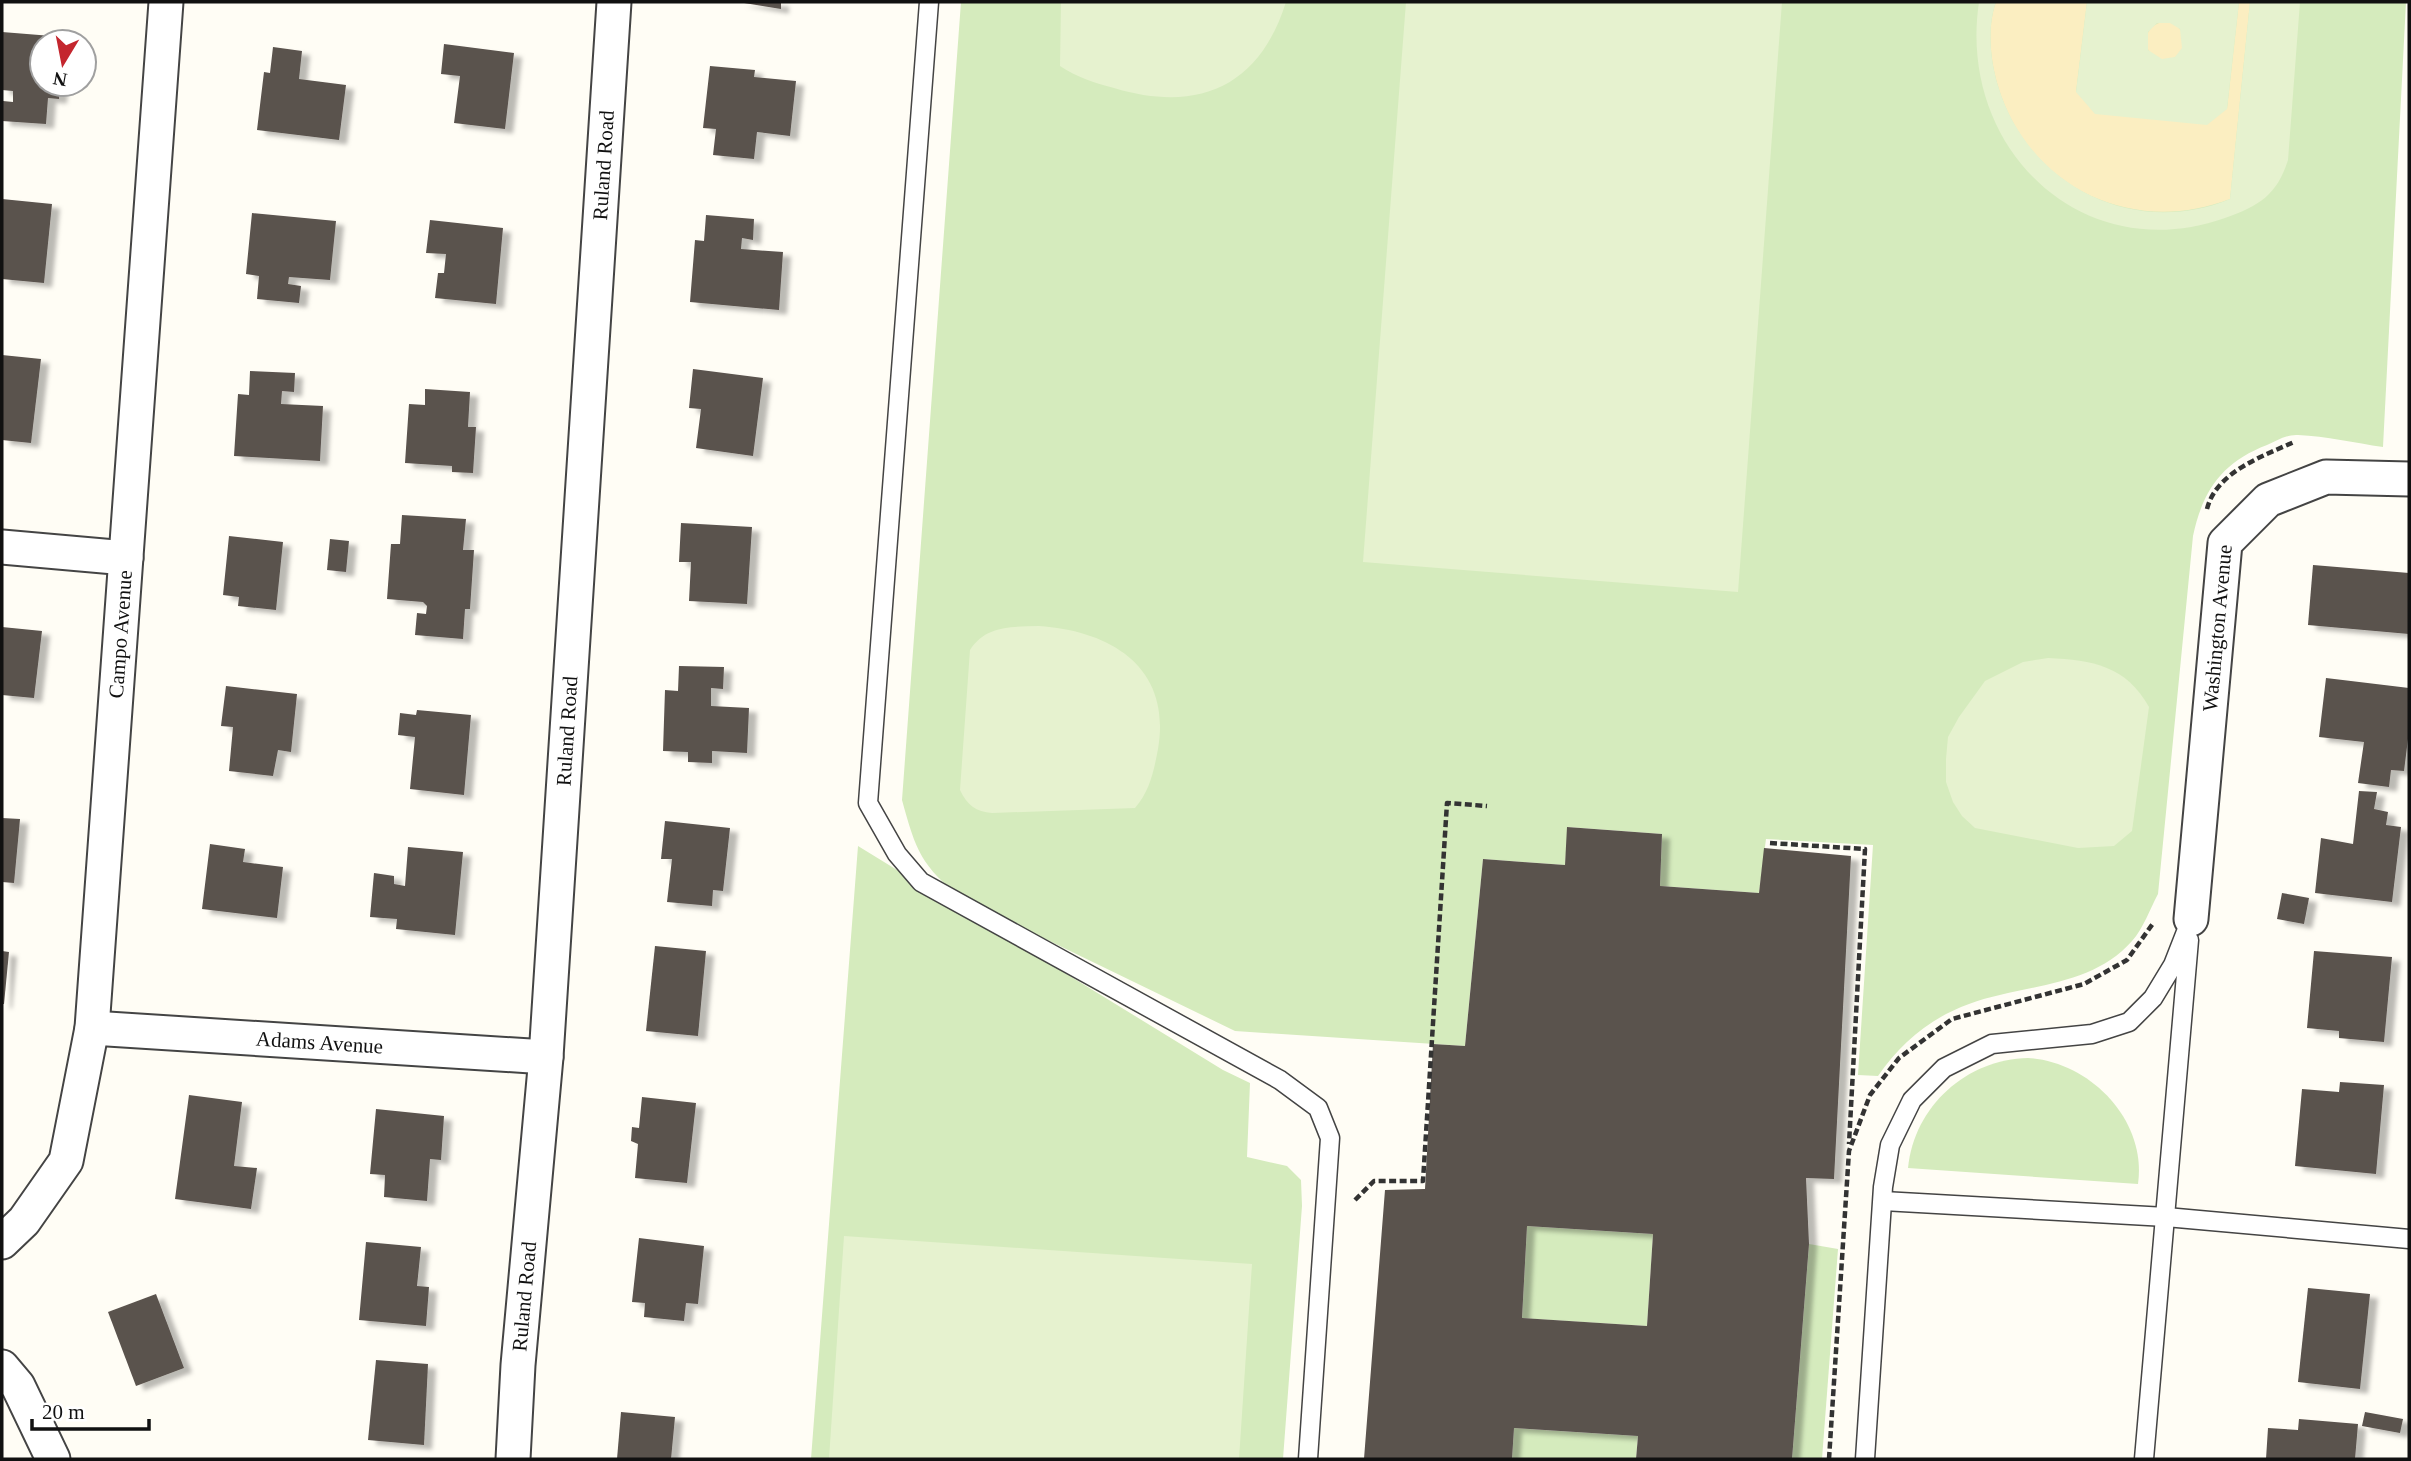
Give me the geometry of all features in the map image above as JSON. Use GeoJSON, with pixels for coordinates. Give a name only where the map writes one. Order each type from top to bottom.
{"type":"FeatureCollection","features":[{"type":"Feature","properties":{"kind":"street","name":"Campo Avenue"},"geometry":{"type":"LineString","coordinates":[[2,1242],[24,1221],[65,1161],[92,1028],[166,2]]}},
{"type":"Feature","properties":{"kind":"street","name":"Ruland Road"},"geometry":{"type":"LineString","coordinates":[[513,1459],[518,1365],[546,1057],[614,2]]}},
{"type":"Feature","properties":{"kind":"street","name":"Washington Avenue"},"geometry":{"type":"LineString","coordinates":[[2191,919],[2225,543],[2268,500],[2326,477],[2409,479]]}},
{"type":"Feature","properties":{"kind":"street"},"geometry":{"type":"LineString","coordinates":[[2,547],[126,558]]}},
{"type":"Feature","properties":{"kind":"street","name":"Adams Avenue"},"geometry":{"type":"LineString","coordinates":[[92,1028],[546,1057]]}},
{"type":"Feature","properties":{"kind":"street"},"geometry":{"type":"LineString","coordinates":[[2,1367],[18,1386],[53,1459]]}},
{"type":"Feature","properties":{"kind":"lane"},"geometry":{"type":"LineString","coordinates":[[929,2],[868,803],[897,854],[921,882],[1280,1080],[1318,1108],[1331,1138],[1308,1459]]}},
{"type":"Feature","properties":{"kind":"lane"},"geometry":{"type":"LineString","coordinates":[[1865,1459],[1883,1201],[1890,1145],[1912,1100],[1944,1068],[1992,1044],[2092,1034],[2129,1022],[2153,998],[2173,965],[2191,919]]}},
{"type":"Feature","properties":{"kind":"lane"},"geometry":{"type":"LineString","coordinates":[[2144,1459],[2191,919]]}},
{"type":"Feature","properties":{"kind":"lane"},"geometry":{"type":"LineString","coordinates":[[1883,1201],[2166,1217],[2409,1239]]}},
{"type":"Feature","properties":{"kind":"path"},"geometry":{"type":"LineString","coordinates":[[2204,520],[2210,497],[2241,467],[2294,442]]}},
{"type":"Feature","properties":{"kind":"path"},"geometry":{"type":"LineString","coordinates":[[1354,1213],[1355,1199],[1374,1181],[1423,1181],[1447,803],[1487,806]]}},
{"type":"Feature","properties":{"kind":"path"},"geometry":{"type":"LineString","coordinates":[[1770,842],[1865,849],[1829,1459]]}},
{"type":"Feature","properties":{"kind":"path"},"geometry":{"type":"LineString","coordinates":[[1849,1152],[1870,1095],[1899,1058],[1952,1019],[2084,984],[2127,960],[2158,916]]}},
{"type":"Feature","properties":{"kind":"green space"},"geometry":{"type":"Polygon","coordinates":[[[961,2],[2406,2],[2383,447],[2298,435],[2282,438],[2238,460],[2217,479],[2209,491],[2193,536],[2158,894],[2136,936],[2115,956],[2097,968],[2055,983],[1969,1004],[1929,1024],[1896,1053],[1878,1076],[1858,1075],[1873,845],[1766,839],[1759,893],[1660,886],[1662,834],[1568,827],[1565,865],[1483,859],[1465,1046],[1235,1031],[963,899],[938,877],[922,856],[902,800],[961,2]]]}},
{"type":"Feature","properties":{"kind":"green space"},"geometry":{"type":"Polygon","coordinates":[[[1061,2],[1286,2],[1274,31],[1259,55],[1242,74],[1221,87],[1198,94],[1172,97],[1144,95],[1107,86],[1060,66],[1061,2]]]}},
{"type":"Feature","properties":{"kind":"green space"},"geometry":{"type":"Polygon","coordinates":[[[1406,2],[1782,2],[1738,592],[1363,562],[1406,2]]]}},
{"type":"Feature","properties":{"kind":"green space"},"geometry":{"type":"Polygon","coordinates":[[[1979,2],[1996,2],[1991,33],[1995,76],[2013,121],[2033,151],[2059,176],[2089,195],[2122,207],[2157,212],[2193,210],[2230,199],[2250,2],[2300,2],[2288,160],[2284,172],[2272,191],[2248,209],[2225,218],[2172,229],[2123,226],[2078,210],[2040,184],[2009,148],[1988,104],[1977,55],[1979,2]]]}},
{"type":"Feature","properties":{"kind":"green space"},"geometry":{"type":"Polygon","coordinates":[[[2087,2],[2239,2],[2227,109],[2207,125],[2095,114],[2076,92],[2087,2]],[[2157,23],[2148,32],[2148,50],[2162,59],[2175,57],[2182,48],[2180,29],[2170,23],[2157,23]]]}},
{"type":"Feature","properties":{"kind":"green space"},"geometry":{"type":"Polygon","coordinates":[[[1039,626],[1066,629],[1112,646],[1131,659],[1146,676],[1156,696],[1160,721],[1158,749],[1148,787],[1135,808],[992,813],[981,811],[969,804],[960,790],[970,650],[984,636],[1000,629],[1039,626]]]}},
{"type":"Feature","properties":{"kind":"green space"},"geometry":{"type":"Polygon","coordinates":[[[2048,658],[2080,661],[2107,668],[2130,682],[2149,707],[2132,831],[2114,846],[2078,848],[1975,828],[1962,816],[1953,802],[1946,782],[1946,759],[1948,737],[1959,717],[1985,681],[2023,662],[2048,658]]]}},
{"type":"Feature","properties":{"kind":"green space"},"geometry":{"type":"Polygon","coordinates":[[[858,846],[1223,1070],[1250,1083],[1247,1157],[1287,1166],[1301,1180],[1302,1206],[1283,1459],[811,1459],[858,846]]]}},
{"type":"Feature","properties":{"kind":"green space"},"geometry":{"type":"Polygon","coordinates":[[[2028,1058],[2051,1062],[2073,1071],[2093,1083],[2110,1099],[2124,1118],[2133,1138],[2138,1161],[2138,1184],[1908,1168],[1912,1146],[1921,1125],[1947,1090],[1984,1067],[2006,1060],[2028,1058]]]}},
{"type":"Feature","properties":{"kind":"green space"},"geometry":{"type":"Polygon","coordinates":[[[1527,1226],[1653,1234],[1647,1326],[1522,1318],[1527,1226]]]}},
{"type":"Feature","properties":{"kind":"green space"},"geometry":{"type":"Polygon","coordinates":[[[844,1236],[1252,1264],[1239,1459],[829,1459],[844,1236]]]}},
{"type":"Feature","properties":{"kind":"green space"},"geometry":{"type":"Polygon","coordinates":[[[1809,1244],[1838,1249],[1822,1459],[1792,1459],[1809,1244]]]}},
{"type":"Feature","properties":{"kind":"green space"},"geometry":{"type":"Polygon","coordinates":[[[1514,1428],[1638,1436],[1636,1459],[1512,1459],[1514,1428]]]}},
{"type":"Feature","properties":{"kind":"sand"},"geometry":{"type":"Polygon","coordinates":[[[1996,2],[2087,2],[2076,92],[2227,109],[2239,2],[2250,2],[2230,199],[2193,209],[2157,212],[2121,207],[2088,195],[2059,176],[2033,152],[2013,121],[1998,86],[1991,44],[1991,22],[1996,2]]]}},
{"type":"Feature","properties":{"kind":"sand"},"geometry":{"type":"Polygon","coordinates":[[[2165,22],[2178,28],[2184,41],[2178,54],[2165,60],[2152,54],[2146,41],[2152,28],[2165,22]]]}},
{"type":"Feature","properties":{"kind":"building"},"geometry":{"type":"Polygon","coordinates":[[[738,2],[781,2],[781,9],[738,2]]]}},
{"type":"Feature","properties":{"kind":"building"},"geometry":{"type":"Polygon","coordinates":[[[2,32],[28,34],[28,98],[48,98],[46,124],[2,121],[3,101],[13,102],[13,91],[2,90],[2,32]]]}},
{"type":"Feature","properties":{"kind":"building"},"geometry":{"type":"Polygon","coordinates":[[[444,44],[514,53],[505,129],[454,123],[460,76],[441,74],[444,44]]]}},
{"type":"Feature","properties":{"kind":"building"},"geometry":{"type":"Polygon","coordinates":[[[273,47],[302,51],[299,79],[346,85],[339,140],[257,130],[264,72],[270,73],[273,47]]]}},
{"type":"Feature","properties":{"kind":"building"},"geometry":{"type":"Polygon","coordinates":[[[710,66],[755,70],[754,77],[796,81],[790,136],[757,132],[754,159],[713,155],[716,129],[703,128],[710,66]]]}},
{"type":"Feature","properties":{"kind":"building"},"geometry":{"type":"Polygon","coordinates":[[[2,199],[52,204],[44,283],[2,279],[2,199]]]}},
{"type":"Feature","properties":{"kind":"building"},"geometry":{"type":"Polygon","coordinates":[[[252,213],[336,221],[330,280],[289,277],[288,284],[301,286],[299,303],[257,299],[259,276],[246,274],[252,213]]]}},
{"type":"Feature","properties":{"kind":"building"},"geometry":{"type":"Polygon","coordinates":[[[706,215],[754,219],[753,240],[742,238],[741,249],[783,252],[779,310],[690,302],[695,240],[704,241],[706,215]]]}},
{"type":"Feature","properties":{"kind":"building"},"geometry":{"type":"Polygon","coordinates":[[[430,220],[503,228],[496,304],[435,298],[438,273],[444,273],[446,254],[426,253],[430,220]]]}},
{"type":"Feature","properties":{"kind":"building"},"geometry":{"type":"Polygon","coordinates":[[[2,355],[41,359],[31,443],[2,440],[2,355]]]}},
{"type":"Feature","properties":{"kind":"building"},"geometry":{"type":"Polygon","coordinates":[[[693,369],[763,378],[753,456],[696,448],[701,409],[689,408],[693,369]]]}},
{"type":"Feature","properties":{"kind":"building"},"geometry":{"type":"Polygon","coordinates":[[[250,371],[295,373],[294,392],[282,391],[281,404],[323,406],[320,461],[234,456],[238,394],[249,395],[250,371]]]}},
{"type":"Feature","properties":{"kind":"building"},"geometry":{"type":"Polygon","coordinates":[[[425,389],[470,392],[468,427],[476,427],[473,473],[452,472],[452,466],[405,463],[409,404],[425,405],[425,389]]]}},
{"type":"Feature","properties":{"kind":"building"},"geometry":{"type":"Polygon","coordinates":[[[402,515],[466,519],[463,550],[474,550],[470,609],[465,609],[463,639],[415,635],[417,613],[426,614],[427,606],[423,602],[387,599],[391,544],[400,544],[402,515]]]}},
{"type":"Feature","properties":{"kind":"building"},"geometry":{"type":"Polygon","coordinates":[[[681,523],[752,527],[747,604],[689,601],[691,562],[679,562],[681,523]]]}},
{"type":"Feature","properties":{"kind":"building"},"geometry":{"type":"Polygon","coordinates":[[[229,536],[283,542],[276,610],[238,606],[239,597],[223,595],[229,536]]]}},
{"type":"Feature","properties":{"kind":"building"},"geometry":{"type":"Polygon","coordinates":[[[330,539],[349,541],[346,572],[327,570],[330,539]]]}},
{"type":"Feature","properties":{"kind":"building"},"geometry":{"type":"Polygon","coordinates":[[[2313,565],[2409,573],[2409,634],[2308,625],[2313,565]]]}},
{"type":"Feature","properties":{"kind":"building"},"geometry":{"type":"Polygon","coordinates":[[[2,627],[42,631],[34,698],[2,695],[2,627]]]}},
{"type":"Feature","properties":{"kind":"building"},"geometry":{"type":"Polygon","coordinates":[[[679,666],[724,667],[723,689],[711,688],[711,706],[749,708],[747,753],[712,751],[712,763],[688,762],[688,752],[663,751],[665,690],[678,691],[679,666]]]}},
{"type":"Feature","properties":{"kind":"building"},"geometry":{"type":"Polygon","coordinates":[[[2326,678],[2409,688],[2409,731],[2404,771],[2391,770],[2389,787],[2358,783],[2364,742],[2319,737],[2326,678]]]}},
{"type":"Feature","properties":{"kind":"building"},"geometry":{"type":"Polygon","coordinates":[[[226,686],[297,694],[291,752],[278,750],[273,776],[229,771],[233,727],[221,726],[226,686]]]}},
{"type":"Feature","properties":{"kind":"building"},"geometry":{"type":"Polygon","coordinates":[[[417,710],[471,715],[464,795],[410,789],[415,737],[398,735],[400,713],[416,715],[417,710]]]}},
{"type":"Feature","properties":{"kind":"building"},"geometry":{"type":"Polygon","coordinates":[[[2359,791],[2377,792],[2374,809],[2388,812],[2386,825],[2401,827],[2392,902],[2315,893],[2321,838],[2353,844],[2359,791]]]}},
{"type":"Feature","properties":{"kind":"building"},"geometry":{"type":"Polygon","coordinates":[[[2,818],[20,819],[14,883],[2,882],[2,818]]]}},
{"type":"Feature","properties":{"kind":"building"},"geometry":{"type":"Polygon","coordinates":[[[665,821],[730,828],[723,891],[713,890],[712,906],[667,902],[672,859],[661,859],[665,821]]]}},
{"type":"Feature","properties":{"kind":"building"},"geometry":{"type":"Polygon","coordinates":[[[1567,827],[1662,834],[1660,886],[1759,893],[1764,848],[1851,856],[1834,1179],[1806,1178],[1809,1244],[1792,1459],[1636,1459],[1638,1436],[1514,1428],[1512,1459],[1364,1459],[1385,1190],[1425,1189],[1433,1044],[1465,1046],[1483,859],[1565,865],[1567,827]],[[1527,1226],[1522,1318],[1647,1326],[1653,1234],[1527,1226]]]}},
{"type":"Feature","properties":{"kind":"building"},"geometry":{"type":"Polygon","coordinates":[[[210,844],[245,849],[243,862],[283,867],[277,918],[202,909],[210,844]]]}},
{"type":"Feature","properties":{"kind":"building"},"geometry":{"type":"Polygon","coordinates":[[[408,847],[463,852],[455,935],[396,929],[397,919],[370,917],[374,873],[394,876],[394,884],[405,886],[408,847]]]}},
{"type":"Feature","properties":{"kind":"building"},"geometry":{"type":"Polygon","coordinates":[[[2282,893],[2309,898],[2304,924],[2277,919],[2282,893]]]}},
{"type":"Feature","properties":{"kind":"building"},"geometry":{"type":"Polygon","coordinates":[[[655,946],[706,951],[698,1036],[646,1031],[655,946]]]}},
{"type":"Feature","properties":{"kind":"building"},"geometry":{"type":"Polygon","coordinates":[[[2,951],[9,952],[4,1004],[2,1004],[2,951]]]}},
{"type":"Feature","properties":{"kind":"building"},"geometry":{"type":"Polygon","coordinates":[[[2314,951],[2392,957],[2384,1042],[2339,1038],[2339,1031],[2307,1028],[2314,951]]]}},
{"type":"Feature","properties":{"kind":"building"},"geometry":{"type":"Polygon","coordinates":[[[2340,1082],[2384,1085],[2376,1174],[2295,1166],[2302,1089],[2339,1092],[2340,1082]]]}},
{"type":"Feature","properties":{"kind":"building"},"geometry":{"type":"Polygon","coordinates":[[[189,1095],[242,1102],[234,1166],[257,1168],[251,1209],[175,1199],[189,1095]]]}},
{"type":"Feature","properties":{"kind":"building"},"geometry":{"type":"Polygon","coordinates":[[[642,1097],[696,1103],[687,1183],[635,1178],[638,1144],[631,1141],[632,1127],[639,1128],[642,1097]]]}},
{"type":"Feature","properties":{"kind":"building"},"geometry":{"type":"Polygon","coordinates":[[[376,1109],[444,1116],[441,1160],[430,1159],[427,1201],[384,1197],[385,1175],[370,1174],[376,1109]]]}},
{"type":"Feature","properties":{"kind":"building"},"geometry":{"type":"Polygon","coordinates":[[[639,1238],[704,1246],[698,1304],[686,1303],[684,1321],[644,1317],[645,1303],[632,1302],[639,1238]]]}},
{"type":"Feature","properties":{"kind":"building"},"geometry":{"type":"Polygon","coordinates":[[[366,1242],[421,1247],[417,1286],[429,1287],[426,1326],[359,1320],[366,1242]]]}},
{"type":"Feature","properties":{"kind":"building"},"geometry":{"type":"Polygon","coordinates":[[[2308,1288],[2370,1294],[2360,1389],[2298,1382],[2308,1288]]]}},
{"type":"Feature","properties":{"kind":"building"},"geometry":{"type":"Polygon","coordinates":[[[156,1294],[184,1368],[136,1386],[108,1312],[156,1294]]]}},
{"type":"Feature","properties":{"kind":"building"},"geometry":{"type":"Polygon","coordinates":[[[376,1360],[428,1364],[424,1445],[368,1440],[376,1360]]]}},
{"type":"Feature","properties":{"kind":"building"},"geometry":{"type":"Polygon","coordinates":[[[621,1412],[675,1417],[671,1459],[617,1459],[621,1412]]]}},
{"type":"Feature","properties":{"kind":"building"},"geometry":{"type":"Polygon","coordinates":[[[2365,1412],[2403,1419],[2400,1433],[2362,1426],[2365,1412]]]}},
{"type":"Feature","properties":{"kind":"building"},"geometry":{"type":"Polygon","coordinates":[[[2299,1419],[2358,1424],[2355,1459],[2266,1459],[2268,1428],[2298,1430],[2299,1419]]]}}]}
